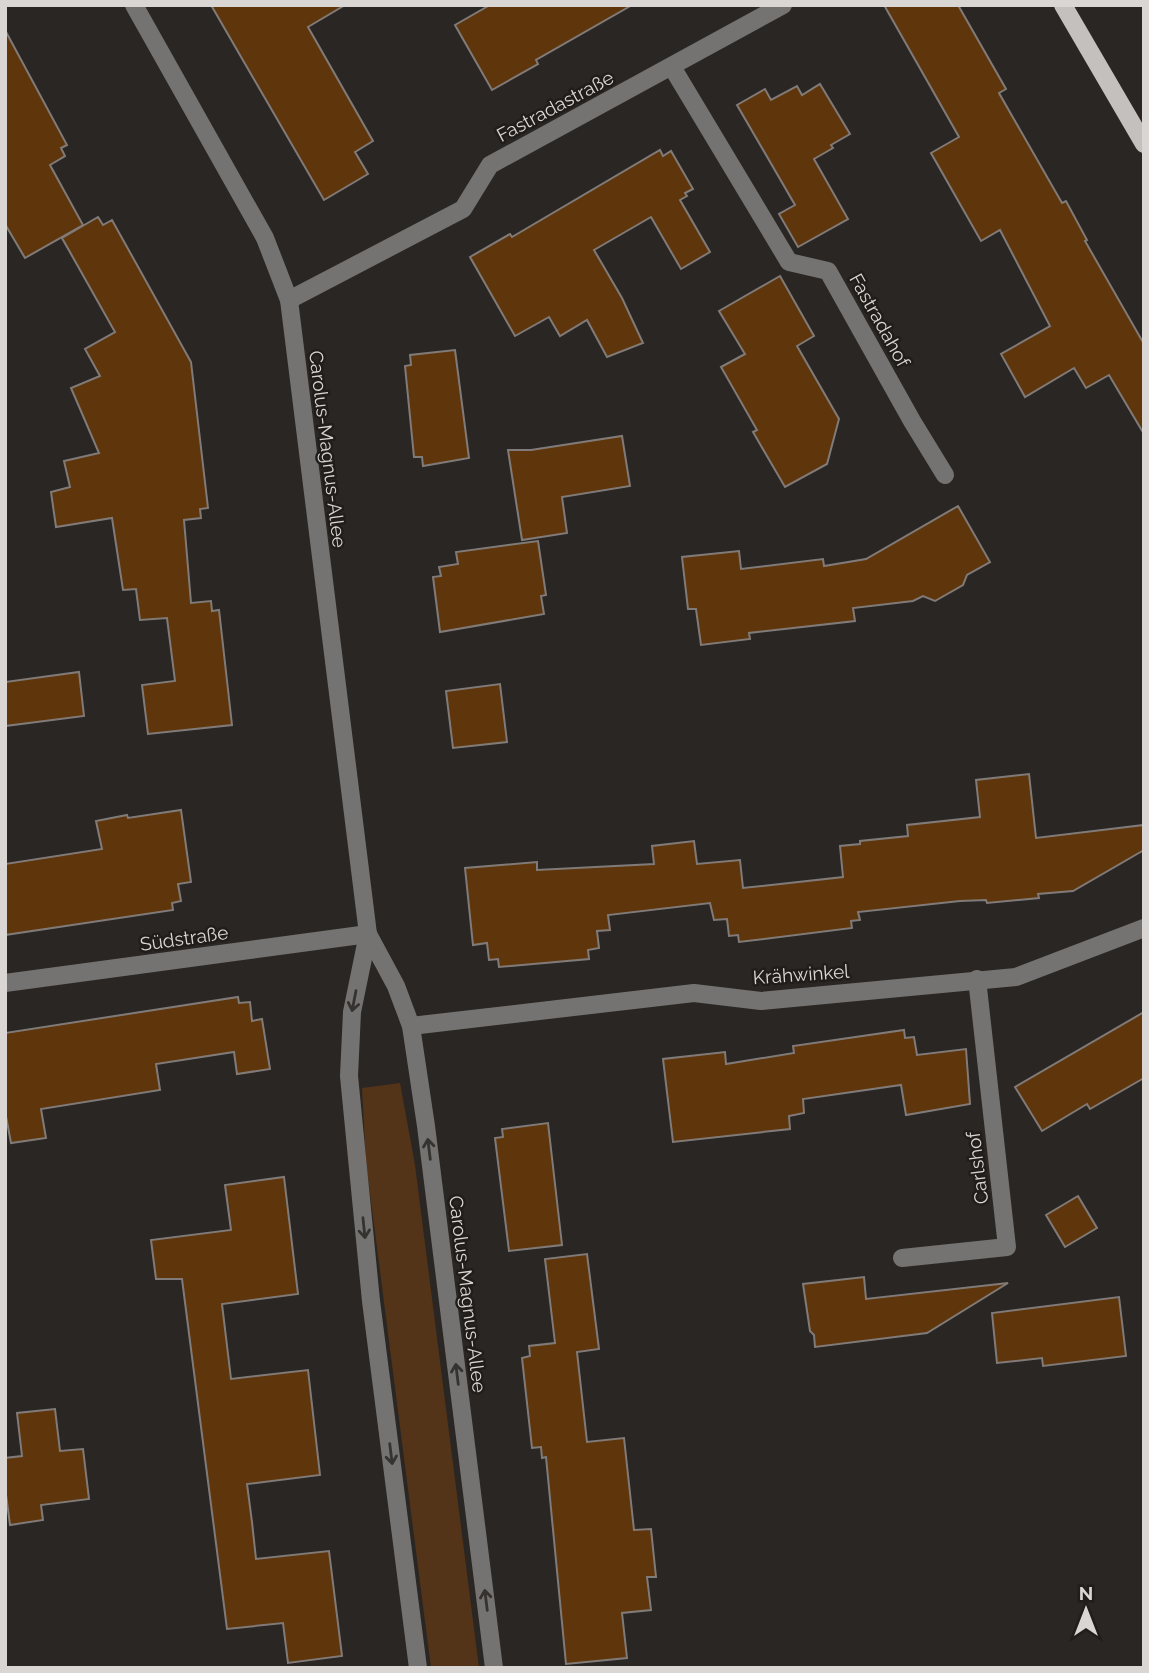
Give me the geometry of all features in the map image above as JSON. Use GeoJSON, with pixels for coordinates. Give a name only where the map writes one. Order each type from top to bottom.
{"type":"FeatureCollection","features":[{"type":"Feature","properties":{"kind":"main road"},"geometry":{"type":"LineString","coordinates":[[1063,5],[1144,144]]}},
{"type":"Feature","properties":{"kind":"street","name":"Carolus-Magnus-Allee"},"geometry":{"type":"LineString","coordinates":[[134,5],[265,238],[289,300],[368,934],[352,1012],[349,1076],[371,1301],[418,1668]]}},
{"type":"Feature","properties":{"kind":"street","name":"Fastradastraße"},"geometry":{"type":"LineString","coordinates":[[289,300],[463,209],[490,165],[783,5]]}},
{"type":"Feature","properties":{"kind":"street","name":"Fastradahof"},"geometry":{"type":"LineString","coordinates":[[672,67],[789,262],[828,271],[945,475]]}},
{"type":"Feature","properties":{"kind":"street","name":"Krähwinkel"},"geometry":{"type":"LineString","coordinates":[[411,1027],[694,993],[761,1001],[1016,976],[1144,928]]}},
{"type":"Feature","properties":{"kind":"street","name":"Carolus-Magnus-Allee"},"geometry":{"type":"LineString","coordinates":[[368,934],[396,986],[411,1027],[428,1141],[494,1668]]}},
{"type":"Feature","properties":{"kind":"street","name":"Südstraße"},"geometry":{"type":"LineString","coordinates":[[5,983],[368,934]]}},
{"type":"Feature","properties":{"kind":"street","name":"Carlshof"},"geometry":{"type":"LineString","coordinates":[[902,1258],[1007,1247],[976,979]]}},
{"type":"Feature","properties":{"kind":"shaded area"},"geometry":{"type":"Polygon","coordinates":[[[400,1083],[415,1165],[479,1668],[431,1668],[366,1162],[362,1088],[400,1083]]]}},
{"type":"Feature","properties":{"kind":"building"},"geometry":{"type":"Polygon","coordinates":[[[211,5],[345,5],[308,27],[373,141],[355,152],[368,174],[324,200],[211,5]]]}},
{"type":"Feature","properties":{"kind":"building"},"geometry":{"type":"Polygon","coordinates":[[[490,5],[632,5],[536,60],[538,64],[492,90],[455,25],[490,5]]]}},
{"type":"Feature","properties":{"kind":"building"},"geometry":{"type":"Polygon","coordinates":[[[884,5],[958,5],[1006,89],[999,93],[1062,203],[1066,201],[1087,240],[1085,241],[1144,344],[1144,434],[1109,375],[1086,388],[1074,368],[1025,397],[1001,354],[1050,326],[1000,230],[981,241],[931,153],[959,137],[884,5]]]}},
{"type":"Feature","properties":{"kind":"building"},"geometry":{"type":"Polygon","coordinates":[[[5,30],[67,145],[61,148],[65,156],[50,165],[83,225],[25,258],[5,224],[5,30]]]}},
{"type":"Feature","properties":{"kind":"building"},"geometry":{"type":"Polygon","coordinates":[[[820,84],[850,134],[814,159],[848,219],[798,247],[779,214],[795,205],[737,105],[765,89],[771,100],[797,86],[802,95],[820,84]]]}},
{"type":"Feature","properties":{"kind":"building"},"geometry":{"type":"Polygon","coordinates":[[[660,150],[663,156],[671,151],[693,189],[685,193],[687,196],[680,200],[710,252],[681,269],[651,217],[594,250],[622,298],[643,343],[607,357],[587,320],[560,336],[549,317],[515,336],[470,257],[510,234],[512,237],[660,150]]]}},
{"type":"Feature","properties":{"kind":"building"},"geometry":{"type":"Polygon","coordinates":[[[98,217],[103,225],[112,220],[191,362],[208,508],[200,509],[201,518],[184,520],[191,603],[211,601],[212,611],[219,610],[232,725],[148,734],[142,685],[175,681],[167,618],[140,620],[136,589],[123,590],[112,518],[56,527],[51,492],[70,487],[64,461],[99,453],[71,388],[100,376],[85,349],[115,332],[62,238],[98,217]]]}},
{"type":"Feature","properties":{"kind":"building"},"geometry":{"type":"Polygon","coordinates":[[[780,276],[814,336],[797,346],[839,419],[827,464],[785,487],[753,432],[757,430],[721,367],[745,354],[719,311],[780,276]]]}},
{"type":"Feature","properties":{"kind":"building"},"geometry":{"type":"Polygon","coordinates":[[[455,350],[469,458],[423,466],[422,457],[414,457],[405,366],[411,365],[410,355],[455,350]]]}},
{"type":"Feature","properties":{"kind":"building"},"geometry":{"type":"Polygon","coordinates":[[[622,436],[630,486],[562,497],[567,533],[522,540],[508,450],[531,450],[622,436]]]}},
{"type":"Feature","properties":{"kind":"building"},"geometry":{"type":"Polygon","coordinates":[[[958,506],[990,562],[967,575],[963,585],[935,601],[923,596],[913,601],[853,608],[855,621],[749,633],[750,639],[701,645],[696,609],[688,609],[682,557],[739,551],[741,569],[823,559],[824,566],[866,559],[958,506]]]}},
{"type":"Feature","properties":{"kind":"building"},"geometry":{"type":"Polygon","coordinates":[[[538,541],[546,595],[541,596],[544,614],[440,632],[433,577],[441,576],[439,567],[458,564],[456,552],[538,541]]]}},
{"type":"Feature","properties":{"kind":"building"},"geometry":{"type":"Polygon","coordinates":[[[79,672],[84,716],[5,726],[5,682],[79,672]]]}},
{"type":"Feature","properties":{"kind":"building"},"geometry":{"type":"Polygon","coordinates":[[[500,684],[507,742],[453,748],[446,691],[500,684]]]}},
{"type":"Feature","properties":{"kind":"building"},"geometry":{"type":"Polygon","coordinates":[[[1029,774],[1036,838],[1144,825],[1144,850],[1073,891],[1038,894],[1039,898],[987,903],[986,900],[960,901],[858,912],[860,920],[851,921],[852,928],[739,942],[738,935],[729,936],[727,919],[714,920],[710,903],[608,915],[610,930],[597,931],[599,948],[588,950],[589,959],[499,967],[498,959],[489,960],[487,943],[473,945],[465,868],[537,862],[537,870],[654,864],[652,846],[694,841],[697,864],[740,860],[743,888],[843,877],[840,846],[908,836],[907,825],[980,817],[976,780],[1029,774]]]}},
{"type":"Feature","properties":{"kind":"building"},"geometry":{"type":"Polygon","coordinates":[[[181,810],[191,882],[178,884],[181,901],[172,903],[173,910],[5,935],[5,864],[102,849],[96,821],[181,810]]]}},
{"type":"Feature","properties":{"kind":"building"},"geometry":{"type":"Polygon","coordinates":[[[238,997],[239,1003],[250,1002],[252,1021],[262,1019],[270,1069],[237,1074],[234,1052],[156,1064],[160,1090],[41,1109],[46,1138],[11,1143],[5,1111],[5,1033],[238,997]]]}},
{"type":"Feature","properties":{"kind":"building"},"geometry":{"type":"Polygon","coordinates":[[[1144,1012],[1144,1078],[1090,1109],[1087,1104],[1042,1131],[1015,1087],[1144,1012]]]}},
{"type":"Feature","properties":{"kind":"building"},"geometry":{"type":"Polygon","coordinates":[[[904,1030],[905,1038],[914,1037],[917,1055],[966,1049],[970,1104],[906,1115],[901,1085],[803,1099],[804,1113],[789,1116],[790,1129],[673,1142],[663,1059],[725,1052],[726,1064],[794,1053],[793,1046],[904,1030]]]}},
{"type":"Feature","properties":{"kind":"building"},"geometry":{"type":"Polygon","coordinates":[[[548,1123],[562,1245],[509,1251],[495,1138],[503,1137],[502,1129],[548,1123]]]}},
{"type":"Feature","properties":{"kind":"building"},"geometry":{"type":"Polygon","coordinates":[[[284,1177],[298,1294],[222,1304],[231,1379],[308,1370],[320,1475],[247,1484],[256,1559],[329,1551],[342,1656],[288,1663],[283,1623],[227,1629],[182,1279],[156,1279],[151,1240],[231,1230],[225,1185],[284,1177]]]}},
{"type":"Feature","properties":{"kind":"building"},"geometry":{"type":"Polygon","coordinates":[[[1078,1196],[1097,1228],[1065,1247],[1046,1215],[1078,1196]]]}},
{"type":"Feature","properties":{"kind":"building"},"geometry":{"type":"Polygon","coordinates":[[[587,1254],[599,1349],[577,1352],[587,1442],[624,1438],[634,1530],[651,1529],[656,1577],[647,1577],[651,1610],[622,1613],[627,1658],[566,1664],[546,1457],[542,1458],[541,1447],[532,1448],[522,1358],[530,1356],[529,1346],[555,1343],[545,1259],[587,1254]]]}},
{"type":"Feature","properties":{"kind":"building"},"geometry":{"type":"Polygon","coordinates":[[[864,1277],[866,1299],[1008,1283],[927,1333],[815,1347],[803,1284],[864,1277]]]}},
{"type":"Feature","properties":{"kind":"building"},"geometry":{"type":"Polygon","coordinates":[[[1119,1297],[1126,1356],[1043,1366],[1042,1358],[997,1363],[992,1313],[1119,1297]]]}},
{"type":"Feature","properties":{"kind":"building"},"geometry":{"type":"Polygon","coordinates":[[[55,1409],[60,1451],[83,1449],[89,1499],[41,1505],[43,1520],[10,1525],[5,1487],[5,1458],[22,1456],[17,1413],[55,1409]]]}}]}
